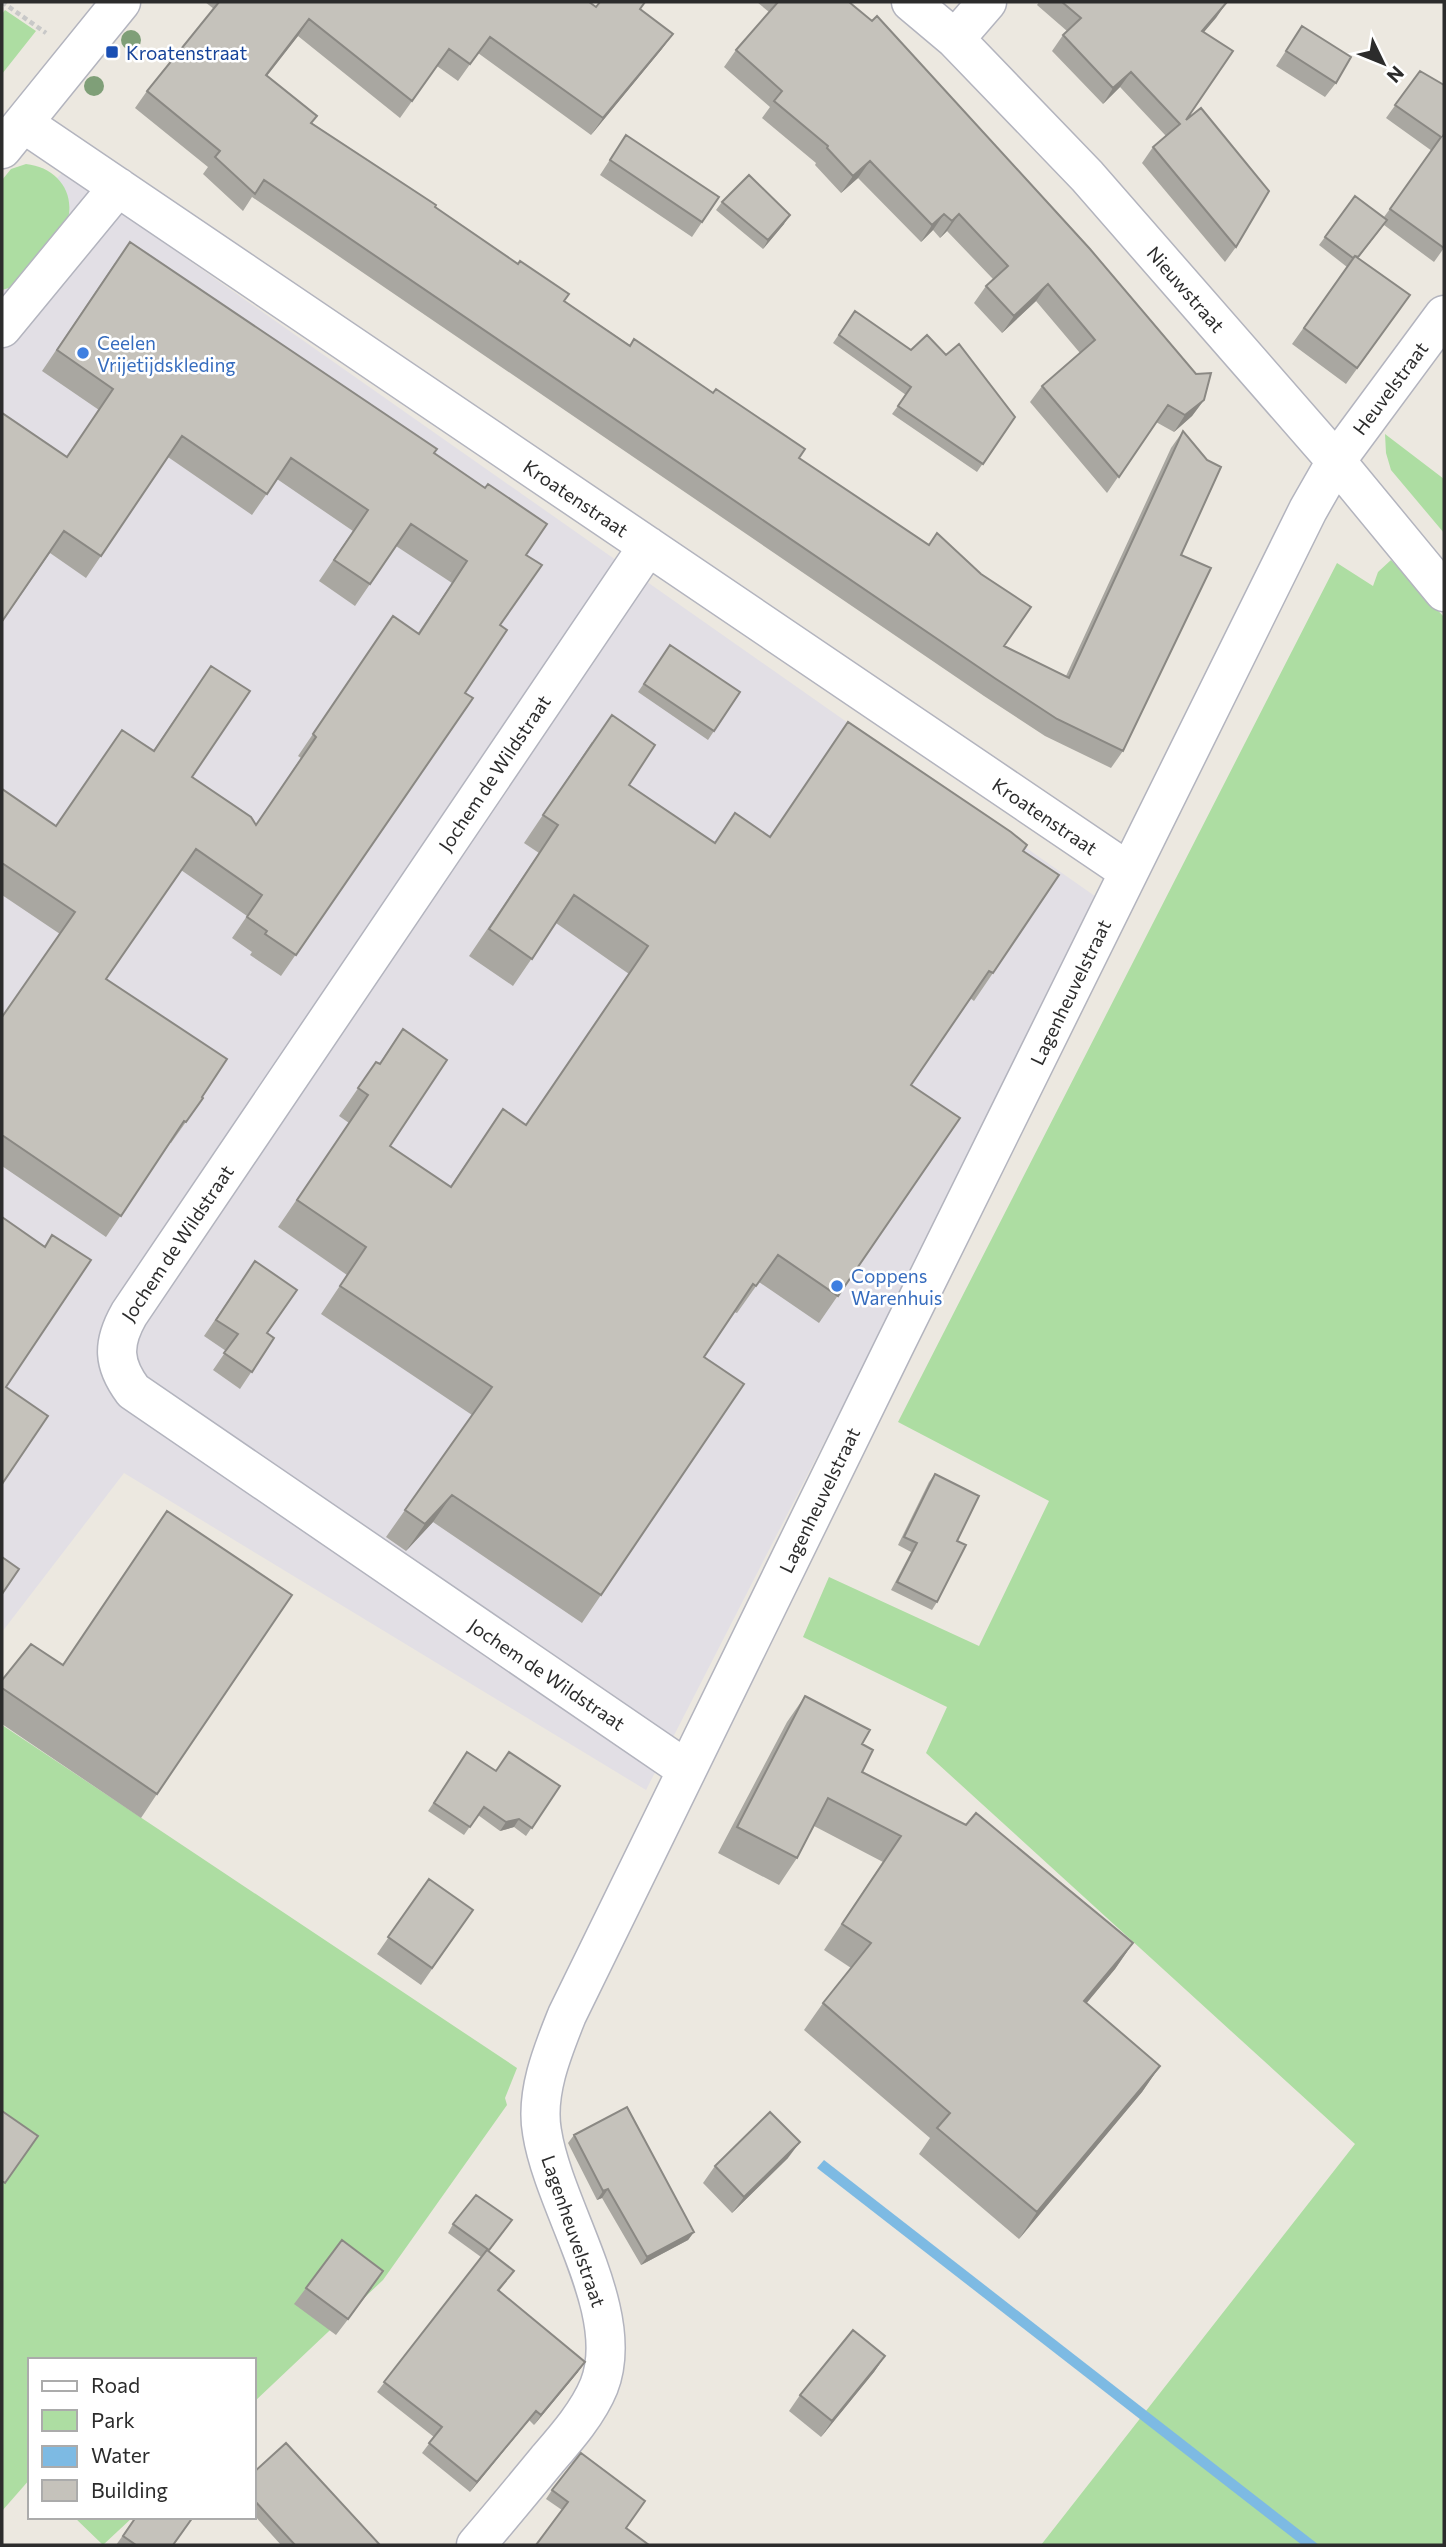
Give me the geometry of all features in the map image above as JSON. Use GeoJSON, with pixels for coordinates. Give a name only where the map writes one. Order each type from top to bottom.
{"type":"FeatureCollection","features":[{"type":"Feature","properties":{"kind":"street"},"geometry":{"type":"LineString","coordinates":[[13,136],[121,2]]}},
{"type":"Feature","properties":{"kind":"street","name":"Nieuwstraat"},"geometry":{"type":"LineString","coordinates":[[911,2],[955,39],[1087,176],[1336,461],[1444,592]]}},
{"type":"Feature","properties":{"kind":"street"},"geometry":{"type":"LineString","coordinates":[[955,39],[987,2]]}},
{"type":"Feature","properties":{"kind":"street","name":"Kroatenstraat"},"geometry":{"type":"LineString","coordinates":[[13,136],[118,187],[1129,872]]}},
{"type":"Feature","properties":{"kind":"street"},"geometry":{"type":"LineString","coordinates":[[2,328],[118,187]]}},
{"type":"Feature","properties":{"kind":"street","name":"Heuvelstraat"},"geometry":{"type":"LineString","coordinates":[[1336,461],[1444,315]]}},
{"type":"Feature","properties":{"kind":"street","name":"Lagenheuvelstraat"},"geometry":{"type":"LineString","coordinates":[[476,2545],[582,2416],[599,2386],[606,2356],[605,2320],[555,2184],[541,2130],[543,2094],[552,2051],[567,2015],[1129,872],[1308,510],[1336,461]]}},
{"type":"Feature","properties":{"kind":"street","name":"Jochem de Wildstraat"},"geometry":{"type":"LineString","coordinates":[[648,547],[128,1314],[116,1345],[117,1362],[133,1391],[687,1770]]}},
{"type":"Feature","properties":{"kind":"path"},"geometry":{"type":"LineString","coordinates":[[2,2],[43,31],[80,52]]}},
{"type":"Feature","properties":{"kind":"shaded area"},"geometry":{"type":"Polygon","coordinates":[[[63,172],[1099,899],[998,1103],[646,1790],[124,1473],[2,1632],[2,234],[63,172]]]}},
{"type":"Feature","properties":{"kind":"green space"},"geometry":{"type":"Polygon","coordinates":[[[5,10],[36,31],[2,74],[2,14],[5,10]]]}},
{"type":"Feature","properties":{"kind":"green space"},"geometry":{"type":"Polygon","coordinates":[[[26,164],[46,170],[60,182],[68,199],[68,219],[12,287],[2,290],[2,180],[11,169],[26,164]]]}},
{"type":"Feature","properties":{"kind":"green space"},"geometry":{"type":"Polygon","coordinates":[[[1385,434],[1444,479],[1444,533],[1391,470],[1386,453],[1385,434]]]}},
{"type":"Feature","properties":{"kind":"green space"},"geometry":{"type":"Polygon","coordinates":[[[1391,560],[1444,617],[1444,2545],[1041,2545],[1355,2144],[926,1753],[947,1707],[803,1637],[829,1577],[979,1646],[1049,1501],[898,1422],[1337,563],[1373,586],[1378,572],[1391,560]]]}},
{"type":"Feature","properties":{"kind":"green space"},"geometry":{"type":"Polygon","coordinates":[[[2,1725],[517,2068],[505,2098],[507,2105],[383,2280],[256,2400],[256,2358],[28,2358],[28,2481],[2,2511],[2,1725]]]}},
{"type":"Feature","properties":{"kind":"green space"},"geometry":{"type":"Polygon","coordinates":[[[76,2519],[131,2519],[103,2545],[76,2519]]]}},
{"type":"Feature","properties":{"kind":"water"},"geometry":{"type":"Polygon","coordinates":[[[824,2160],[1319,2545],[1302,2545],[817,2168],[824,2160]]]}},
{"type":"Feature","properties":{"kind":"building"},"geometry":{"type":"Polygon","coordinates":[[[219,2],[589,2],[596,7],[600,2],[645,2],[640,9],[673,34],[603,118],[490,37],[470,64],[449,49],[412,101],[309,19],[266,75],[317,116],[311,123],[436,205],[435,207],[518,264],[520,261],[569,294],[564,301],[630,346],[634,339],[713,393],[716,389],[805,449],[799,458],[929,545],[937,533],[981,574],[1031,607],[1004,646],[1069,678],[1183,431],[1207,460],[1221,467],[1181,555],[1211,568],[1123,751],[1057,719],[996,679],[264,180],[255,194],[215,157],[220,151],[147,91],[219,2]]]}},
{"type":"Feature","properties":{"kind":"building"},"geometry":{"type":"Polygon","coordinates":[[[778,2],[849,2],[872,21],[877,16],[1090,249],[1196,374],[1211,373],[1204,400],[1185,415],[1168,405],[1119,477],[1042,386],[1095,340],[1048,284],[1014,316],[986,286],[1008,266],[959,214],[952,221],[944,214],[932,225],[870,161],[853,176],[828,146],[774,101],[782,91],[736,50],[778,2]]]}},
{"type":"Feature","properties":{"kind":"building"},"geometry":{"type":"Polygon","coordinates":[[[1062,2],[1227,2],[1202,31],[1233,51],[1186,120],[1201,108],[1269,191],[1236,247],[1153,147],[1180,124],[1131,72],[1113,88],[1063,35],[1081,18],[1062,2]]]}},
{"type":"Feature","properties":{"kind":"building"},"geometry":{"type":"Polygon","coordinates":[[[1302,26],[1351,57],[1336,83],[1286,51],[1302,26]]]}},
{"type":"Feature","properties":{"kind":"building"},"geometry":{"type":"Polygon","coordinates":[[[1420,71],[1444,85],[1444,248],[1390,209],[1441,137],[1395,105],[1420,71]]]}},
{"type":"Feature","properties":{"kind":"building"},"geometry":{"type":"Polygon","coordinates":[[[626,135],[719,197],[702,222],[610,160],[626,135]]]}},
{"type":"Feature","properties":{"kind":"building"},"geometry":{"type":"Polygon","coordinates":[[[749,175],[790,215],[768,240],[722,202],[749,175]]]}},
{"type":"Feature","properties":{"kind":"building"},"geometry":{"type":"Polygon","coordinates":[[[1355,196],[1387,220],[1358,257],[1353,258],[1325,237],[1355,196]]]}},
{"type":"Feature","properties":{"kind":"building"},"geometry":{"type":"Polygon","coordinates":[[[130,242],[437,449],[434,453],[485,488],[488,484],[547,524],[526,555],[542,565],[500,625],[507,630],[465,693],[473,698],[296,955],[265,934],[267,931],[247,917],[262,895],[196,849],[106,979],[227,1059],[121,1216],[2,1135],[2,1017],[75,912],[2,863],[2,789],[56,826],[122,730],[154,751],[211,666],[250,691],[192,777],[251,817],[256,825],[316,737],[313,734],[393,616],[419,634],[467,561],[411,524],[370,584],[334,560],[368,510],[291,458],[267,494],[182,436],[101,556],[64,531],[3,620],[2,413],[67,457],[113,389],[57,350],[130,242]]]}},
{"type":"Feature","properties":{"kind":"building"},"geometry":{"type":"Polygon","coordinates":[[[1355,256],[1410,295],[1357,368],[1304,328],[1355,256]]]}},
{"type":"Feature","properties":{"kind":"building"},"geometry":{"type":"Polygon","coordinates":[[[855,311],[911,350],[927,335],[946,355],[959,344],[1015,417],[983,464],[898,406],[911,387],[839,335],[855,311]]]}},
{"type":"Feature","properties":{"kind":"building"},"geometry":{"type":"Polygon","coordinates":[[[670,645],[740,692],[714,731],[644,684],[670,645]]]}},
{"type":"Feature","properties":{"kind":"building"},"geometry":{"type":"Polygon","coordinates":[[[612,715],[655,745],[629,785],[715,843],[735,813],[770,837],[848,722],[1011,832],[1027,845],[1023,851],[1059,875],[993,973],[989,971],[911,1085],[960,1118],[838,1296],[778,1255],[756,1286],[753,1284],[704,1357],[744,1384],[601,1595],[452,1495],[425,1524],[405,1510],[492,1387],[340,1286],[366,1247],[297,1200],[368,1095],[358,1088],[376,1062],[380,1064],[403,1029],[447,1060],[390,1146],[451,1187],[503,1109],[526,1125],[648,946],[574,895],[532,959],[489,929],[558,825],[543,815],[612,715]]]}},
{"type":"Feature","properties":{"kind":"building"},"geometry":{"type":"Polygon","coordinates":[[[2,1217],[45,1247],[52,1235],[91,1260],[6,1387],[48,1416],[2,1484],[2,1217]]]}},
{"type":"Feature","properties":{"kind":"building"},"geometry":{"type":"Polygon","coordinates":[[[255,1261],[297,1290],[267,1333],[274,1338],[252,1372],[224,1353],[238,1334],[216,1320],[255,1261]]]}},
{"type":"Feature","properties":{"kind":"building"},"geometry":{"type":"Polygon","coordinates":[[[935,1474],[979,1496],[957,1541],[966,1545],[937,1602],[897,1582],[917,1543],[904,1537],[935,1474]]]}},
{"type":"Feature","properties":{"kind":"building"},"geometry":{"type":"Polygon","coordinates":[[[167,1511],[292,1595],[157,1794],[2,1688],[2,1680],[31,1644],[63,1665],[167,1511]]]}},
{"type":"Feature","properties":{"kind":"building"},"geometry":{"type":"Polygon","coordinates":[[[2,1557],[19,1569],[2,1594],[2,1557]]]}},
{"type":"Feature","properties":{"kind":"building"},"geometry":{"type":"Polygon","coordinates":[[[805,1696],[870,1730],[862,1744],[873,1750],[862,1772],[966,1825],[976,1813],[1133,1943],[1084,2001],[1160,2066],[1037,2212],[937,2128],[950,2113],[823,2003],[871,1943],[842,1924],[901,1836],[828,1798],[797,1858],[737,1827],[805,1696]]]}},
{"type":"Feature","properties":{"kind":"building"},"geometry":{"type":"Polygon","coordinates":[[[467,1752],[496,1771],[509,1752],[560,1786],[532,1828],[519,1819],[506,1822],[484,1807],[470,1827],[434,1803],[467,1752]]]}},
{"type":"Feature","properties":{"kind":"building"},"geometry":{"type":"Polygon","coordinates":[[[429,1879],[473,1910],[432,1968],[388,1937],[429,1879]]]}},
{"type":"Feature","properties":{"kind":"building"},"geometry":{"type":"Polygon","coordinates":[[[627,2107],[694,2232],[647,2257],[608,2189],[603,2191],[574,2135],[627,2107]]]}},
{"type":"Feature","properties":{"kind":"building"},"geometry":{"type":"Polygon","coordinates":[[[2,2111],[38,2136],[5,2183],[2,2181],[2,2111]]]}},
{"type":"Feature","properties":{"kind":"building"},"geometry":{"type":"Polygon","coordinates":[[[770,2112],[800,2142],[744,2197],[715,2166],[770,2112]]]}},
{"type":"Feature","properties":{"kind":"building"},"geometry":{"type":"Polygon","coordinates":[[[476,2195],[512,2220],[489,2250],[453,2224],[476,2195]]]}},
{"type":"Feature","properties":{"kind":"building"},"geometry":{"type":"Polygon","coordinates":[[[342,2240],[383,2271],[348,2319],[306,2288],[342,2240]]]}},
{"type":"Feature","properties":{"kind":"building"},"geometry":{"type":"Polygon","coordinates":[[[487,2250],[514,2271],[498,2290],[585,2362],[541,2415],[536,2411],[477,2482],[429,2443],[442,2427],[384,2382],[487,2250]]]}},
{"type":"Feature","properties":{"kind":"building"},"geometry":{"type":"Polygon","coordinates":[[[853,2330],[885,2356],[832,2421],[800,2395],[853,2330]]]}},
{"type":"Feature","properties":{"kind":"building"},"geometry":{"type":"Polygon","coordinates":[[[286,2443],[380,2545],[295,2545],[256,2502],[256,2470],[286,2443]]]}},
{"type":"Feature","properties":{"kind":"building"},"geometry":{"type":"Polygon","coordinates":[[[581,2453],[645,2501],[626,2528],[649,2545],[536,2545],[568,2502],[552,2490],[581,2453]]]}},
{"type":"Feature","properties":{"kind":"building"},"geometry":{"type":"Polygon","coordinates":[[[135,2519],[192,2519],[173,2545],[136,2545],[123,2536],[135,2519]]]}},
{"type":"Feature","properties":{"kind":"place","name":"Kroatenstraat"},"geometry":{"type":"Point","coordinates":[112,52]}},
{"type":"Feature","properties":{"kind":"place","name":"Ceelen Vrijetijdskleding"},"geometry":{"type":"Point","coordinates":[83,353]}},
{"type":"Feature","properties":{"kind":"place","name":"Coppens Warenhuis"},"geometry":{"type":"Point","coordinates":[837,1286]}}]}
